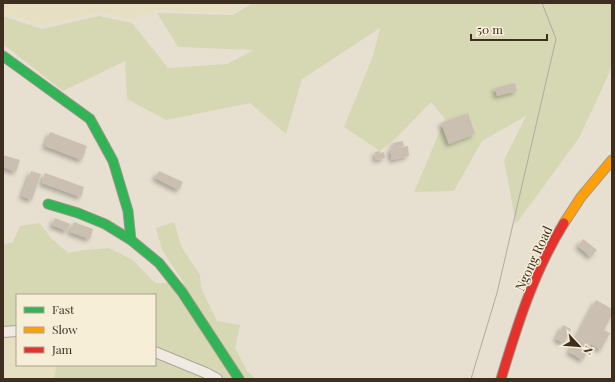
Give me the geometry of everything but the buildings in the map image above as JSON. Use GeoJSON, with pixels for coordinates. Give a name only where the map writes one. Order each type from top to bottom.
{"type":"FeatureCollection","features":[{"type":"Feature","properties":{"kind":"street"},"geometry":{"type":"LineString","coordinates":[[3,56],[90,119],[113,161],[128,211],[131,240]]}},
{"type":"Feature","properties":{"kind":"street","name":"Ngong Road"},"geometry":{"type":"LineString","coordinates":[[501,379],[510,347],[527,300],[550,248],[573,209],[612,160]]}},
{"type":"Feature","properties":{"kind":"street"},"geometry":{"type":"LineString","coordinates":[[48,204],[78,213],[105,224],[131,240],[159,263],[178,286],[206,326],[239,379]]}},
{"type":"Feature","properties":{"kind":"street"},"geometry":{"type":"LineString","coordinates":[[3,332],[16,331]]}},
{"type":"Feature","properties":{"kind":"street"},"geometry":{"type":"LineString","coordinates":[[156,352],[217,379]]}},
{"type":"Feature","properties":{"kind":"shaded area"},"geometry":{"type":"Polygon","coordinates":[[[3,3],[248,3],[232,13],[158,10],[131,19],[100,12],[42,25],[3,13],[3,3]]]}},
{"type":"Feature","properties":{"kind":"shaded area"},"geometry":{"type":"Polygon","coordinates":[[[3,326],[16,326],[16,366],[57,366],[54,379],[23,379],[3,377],[3,326]]]}},
{"type":"Feature","properties":{"kind":"green space"},"geometry":{"type":"Polygon","coordinates":[[[253,3],[612,3],[612,67],[579,138],[516,224],[504,160],[526,116],[482,141],[454,191],[414,192],[445,119],[431,102],[396,138],[380,151],[344,127],[373,56],[380,28],[302,79],[286,134],[250,103],[166,120],[127,99],[125,61],[63,91],[3,44],[3,16],[42,29],[99,16],[132,23],[168,68],[227,64],[254,50],[178,47],[157,13],[233,15],[253,3]]]}},
{"type":"Feature","properties":{"kind":"green space"},"geometry":{"type":"Polygon","coordinates":[[[174,222],[182,248],[200,275],[201,288],[217,321],[240,325],[235,348],[247,371],[256,379],[54,379],[57,366],[156,366],[156,294],[16,294],[16,326],[3,326],[3,245],[13,242],[20,226],[39,223],[52,239],[68,253],[109,248],[133,260],[155,283],[184,283],[162,250],[156,228],[174,222]]]}},
{"type":"Feature","properties":{"kind":"tram line"},"geometry":{"type":"LineString","coordinates":[[471,379],[497,293],[556,39],[542,3]]}},
{"type":"Feature","properties":{"kind":"traffic: fast"},"geometry":{"type":"LineString","coordinates":[[3,56],[90,119],[113,161],[128,211],[131,240]]}},
{"type":"Feature","properties":{"kind":"traffic: fast"},"geometry":{"type":"LineString","coordinates":[[48,204],[78,213],[105,224],[131,240],[159,263],[182,292],[239,379]]}},
{"type":"Feature","properties":{"kind":"traffic: slow"},"geometry":{"type":"LineString","coordinates":[[564,223],[581,197],[612,160]]}},
{"type":"Feature","properties":{"kind":"traffic: jam"},"geometry":{"type":"LineString","coordinates":[[501,379],[513,339],[535,279],[553,241],[564,223]]}}]}
